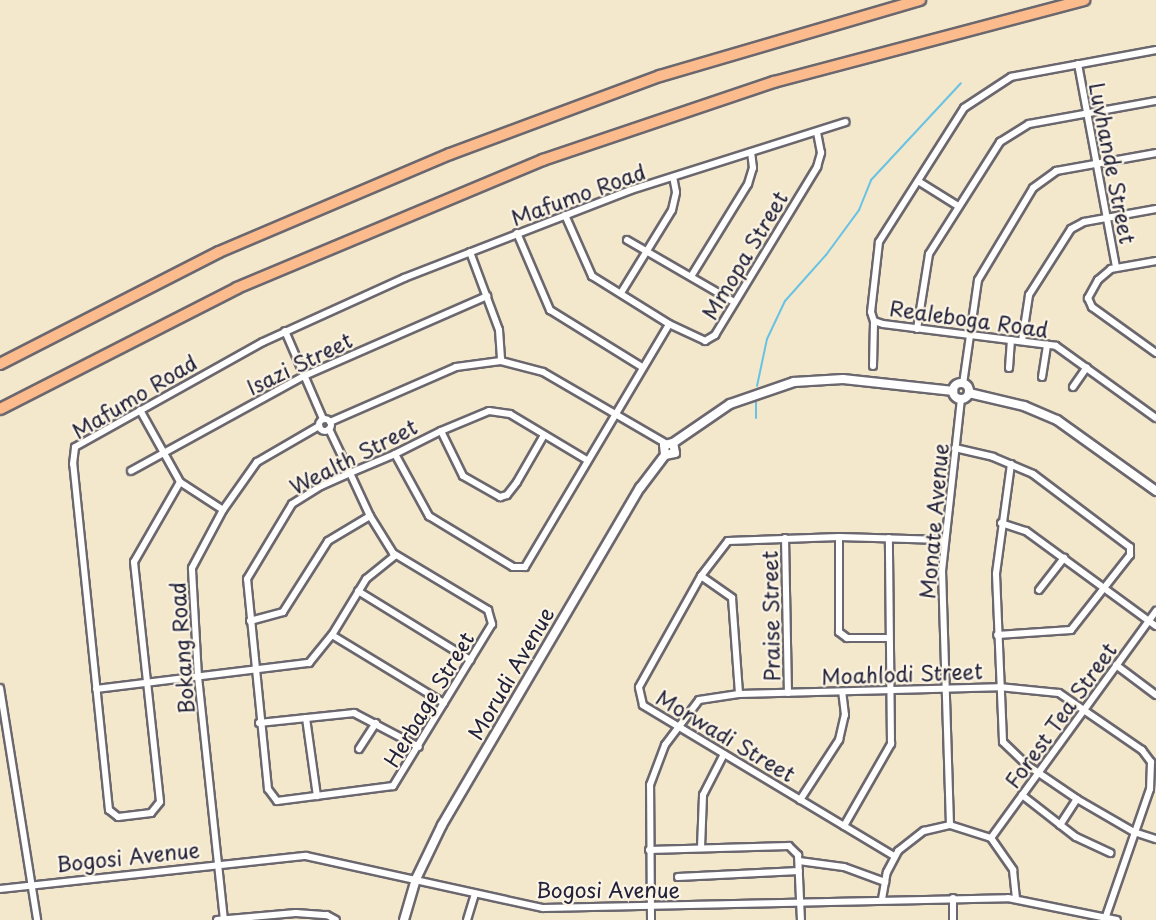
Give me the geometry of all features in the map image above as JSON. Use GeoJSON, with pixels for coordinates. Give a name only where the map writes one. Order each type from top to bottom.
{"type":"FeatureCollection","features":[{"type":"Feature","properties":{"kind":"highway"},"geometry":{"type":"LineString","coordinates":[[0,364],[219,252],[450,154],[681,69],[920,0]]}},
{"type":"Feature","properties":{"kind":"highway"},"geometry":{"type":"LineString","coordinates":[[0,409],[237,288],[543,160],[774,82],[1084,0]]}},
{"type":"Feature","properties":{"kind":"street","name":"Realeboga Road"},"geometry":{"type":"LineString","coordinates":[[1156,50],[1011,77],[967,105],[878,245],[871,312],[874,321],[917,329],[1047,344],[1063,349],[1156,418]]}},
{"type":"Feature","properties":{"kind":"street","name":"Luvhande Street"},"geometry":{"type":"LineString","coordinates":[[1078,64],[1109,218],[1116,267]]}},
{"type":"Feature","properties":{"kind":"street"},"geometry":{"type":"LineString","coordinates":[[917,329],[926,260],[958,206],[1008,135],[1029,124],[1156,100]]}},
{"type":"Feature","properties":{"kind":"street","name":"Mafumo Road"},"geometry":{"type":"LineString","coordinates":[[180,482],[134,562],[160,802],[154,812],[128,817],[115,816],[110,810],[96,689],[73,453],[78,444],[285,331],[470,252],[673,177],[846,122]]}},
{"type":"Feature","properties":{"kind":"street","name":"Mmopa Street"},"geometry":{"type":"LineString","coordinates":[[565,215],[590,274],[669,324],[705,341],[715,335],[817,167],[820,153],[817,132]]}},
{"type":"Feature","properties":{"kind":"street"},"geometry":{"type":"LineString","coordinates":[[692,275],[748,184],[753,168],[751,152]]}},
{"type":"Feature","properties":{"kind":"street"},"geometry":{"type":"LineString","coordinates":[[1156,153],[1056,171],[1033,188],[981,270],[963,384],[969,393],[1024,406],[1057,420],[1156,490]]}},
{"type":"Feature","properties":{"kind":"street"},"geometry":{"type":"LineString","coordinates":[[621,293],[675,203],[673,177]]}},
{"type":"Feature","properties":{"kind":"street"},"geometry":{"type":"LineString","coordinates":[[918,181],[958,206]]}},
{"type":"Feature","properties":{"kind":"street"},"geometry":{"type":"LineString","coordinates":[[1022,341],[1029,295],[1068,233],[1084,222],[1156,209]]}},
{"type":"Feature","properties":{"kind":"street"},"geometry":{"type":"LineString","coordinates":[[517,233],[550,310],[642,367]]}},
{"type":"Feature","properties":{"kind":"street"},"geometry":{"type":"LineString","coordinates":[[627,240],[692,275],[734,302]]}},
{"type":"Feature","properties":{"kind":"street"},"geometry":{"type":"LineString","coordinates":[[470,252],[500,333],[501,361]]}},
{"type":"Feature","properties":{"kind":"street"},"geometry":{"type":"LineString","coordinates":[[1155,350],[1090,303],[1089,295],[1098,280],[1116,267],[1156,261]]}},
{"type":"Feature","properties":{"kind":"street","name":"Isazi Street"},"geometry":{"type":"LineString","coordinates":[[131,471],[304,376],[487,296]]}},
{"type":"Feature","properties":{"kind":"street"},"geometry":{"type":"LineString","coordinates":[[873,366],[874,321]]}},
{"type":"Feature","properties":{"kind":"street"},"geometry":{"type":"LineString","coordinates":[[395,454],[427,514],[513,567],[522,568],[529,563],[615,412],[669,324]]}},
{"type":"Feature","properties":{"kind":"street"},"geometry":{"type":"LineString","coordinates":[[96,689],[309,663],[332,635],[358,591],[396,555],[370,516],[329,426],[323,419],[285,331]]}},
{"type":"Feature","properties":{"kind":"street"},"geometry":{"type":"LineString","coordinates":[[1009,368],[1011,339]]}},
{"type":"Feature","properties":{"kind":"street"},"geometry":{"type":"LineString","coordinates":[[1042,377],[1047,344]]}},
{"type":"Feature","properties":{"kind":"street"},"geometry":{"type":"LineString","coordinates":[[323,419],[319,426],[322,430],[445,371],[501,361],[543,372],[669,443]]}},
{"type":"Feature","properties":{"kind":"street"},"geometry":{"type":"LineString","coordinates":[[1073,387],[1087,367]]}},
{"type":"Feature","properties":{"kind":"street","name":"Morudi Avenue"},"geometry":{"type":"LineString","coordinates":[[404,920],[416,879],[466,784],[640,488],[665,454],[675,453],[669,443],[730,404],[794,382],[843,379],[953,391]]}},
{"type":"Feature","properties":{"kind":"street"},"geometry":{"type":"LineString","coordinates":[[963,384],[953,391],[961,399],[969,393]]}},
{"type":"Feature","properties":{"kind":"street","name":"Monate Avenue"},"geometry":{"type":"LineString","coordinates":[[950,825],[945,689],[944,540],[961,399]]}},
{"type":"Feature","properties":{"kind":"street"},"geometry":{"type":"LineString","coordinates":[[140,410],[180,482],[223,510]]}},
{"type":"Feature","properties":{"kind":"street","name":"Wealth Street"},"geometry":{"type":"LineString","coordinates":[[282,801],[274,800],[268,792],[254,671],[248,575],[288,508],[297,499],[350,473],[441,431],[494,411],[510,414],[587,460]]}},
{"type":"Feature","properties":{"kind":"street","name":"Bokang Road"},"geometry":{"type":"LineString","coordinates":[[221,920],[218,864],[198,677],[192,568],[223,510],[257,462],[319,426]]}},
{"type":"Feature","properties":{"kind":"street"},"geometry":{"type":"LineString","coordinates":[[441,431],[467,480],[500,497],[507,495],[517,483],[544,435]]}},
{"type":"Feature","properties":{"kind":"street"},"geometry":{"type":"LineString","coordinates":[[956,448],[1011,464],[1050,485],[1127,542],[1130,555],[1077,626],[1067,632],[997,635]]}},
{"type":"Feature","properties":{"kind":"street"},"geometry":{"type":"LineString","coordinates":[[1011,464],[996,565],[999,687],[1003,742],[1038,772],[1077,799],[1134,832],[1156,838]]}},
{"type":"Feature","properties":{"kind":"street"},"geometry":{"type":"LineString","coordinates":[[250,621],[283,612],[328,541],[370,516]]}},
{"type":"Feature","properties":{"kind":"street"},"geometry":{"type":"LineString","coordinates":[[1001,523],[1026,531],[1156,626]]}},
{"type":"Feature","properties":{"kind":"street"},"geometry":{"type":"LineString","coordinates":[[839,537],[839,632],[847,638],[889,638]]}},
{"type":"Feature","properties":{"kind":"street","name":"Morwadi Street"},"geometry":{"type":"LineString","coordinates":[[894,856],[643,705],[639,687],[701,576],[728,541],[839,537],[944,540]]}},
{"type":"Feature","properties":{"kind":"street","name":"Praise Street"},"geometry":{"type":"LineString","coordinates":[[785,538],[789,693]]}},
{"type":"Feature","properties":{"kind":"street"},"geometry":{"type":"LineString","coordinates":[[844,826],[889,749],[891,691],[889,538]]}},
{"type":"Feature","properties":{"kind":"street","name":"Herbage Street"},"geometry":{"type":"LineString","coordinates":[[282,801],[393,786],[419,747],[492,624],[488,610],[396,555]]}},
{"type":"Feature","properties":{"kind":"street"},"geometry":{"type":"LineString","coordinates":[[1039,590],[1064,558]]}},
{"type":"Feature","properties":{"kind":"street"},"geometry":{"type":"LineString","coordinates":[[701,576],[732,598],[739,694]]}},
{"type":"Feature","properties":{"kind":"street"},"geometry":{"type":"LineString","coordinates":[[358,591],[470,660]]}},
{"type":"Feature","properties":{"kind":"street","name":"Forest Tea Street"},"geometry":{"type":"LineString","coordinates":[[991,838],[1083,706],[1156,611]]}},
{"type":"Feature","properties":{"kind":"street"},"geometry":{"type":"LineString","coordinates":[[332,635],[444,703]]}},
{"type":"Feature","properties":{"kind":"street"},"geometry":{"type":"LineString","coordinates":[[1116,665],[1156,695]]}},
{"type":"Feature","properties":{"kind":"street","name":"Moahlodi Street"},"geometry":{"type":"LineString","coordinates":[[651,920],[650,785],[658,759],[677,727],[699,699],[739,694],[999,687],[1049,689],[1083,706],[1142,750],[1151,762],[1152,781],[1106,919]]}},
{"type":"Feature","properties":{"kind":"street"},"geometry":{"type":"LineString","coordinates":[[0,688],[33,883],[37,920]]}},
{"type":"Feature","properties":{"kind":"street"},"geometry":{"type":"LineString","coordinates":[[800,800],[839,740],[844,715],[842,692]]}},
{"type":"Feature","properties":{"kind":"street"},"geometry":{"type":"LineString","coordinates":[[259,723],[354,713],[419,747]]}},
{"type":"Feature","properties":{"kind":"street"},"geometry":{"type":"LineString","coordinates":[[306,718],[317,796]]}},
{"type":"Feature","properties":{"kind":"street"},"geometry":{"type":"LineString","coordinates":[[359,749],[376,723]]}},
{"type":"Feature","properties":{"kind":"street"},"geometry":{"type":"LineString","coordinates":[[701,848],[703,795],[724,754]]}},
{"type":"Feature","properties":{"kind":"street"},"geometry":{"type":"LineString","coordinates":[[1022,795],[1060,825],[1111,854]]}},
{"type":"Feature","properties":{"kind":"street"},"geometry":{"type":"LineString","coordinates":[[1060,825],[1077,799]]}},
{"type":"Feature","properties":{"kind":"street"},"geometry":{"type":"LineString","coordinates":[[882,899],[894,856],[914,837],[950,825],[991,838],[1013,870],[1016,898]]}},
{"type":"Feature","properties":{"kind":"street"},"geometry":{"type":"LineString","coordinates":[[649,850],[789,846],[796,851],[799,861],[801,920]]}},
{"type":"Feature","properties":{"kind":"street","name":"Bogosi Avenue"},"geometry":{"type":"LineString","coordinates":[[0,889],[33,883],[306,856],[543,908],[882,899],[1016,898],[1117,920]]}},
{"type":"Feature","properties":{"kind":"street"},"geometry":{"type":"LineString","coordinates":[[799,861],[844,867],[885,882]]}},
{"type":"Feature","properties":{"kind":"street"},"geometry":{"type":"LineString","coordinates":[[678,877],[799,871]]}},
{"type":"Feature","properties":{"kind":"street"},"geometry":{"type":"LineString","coordinates":[[467,920],[475,894]]}},
{"type":"Feature","properties":{"kind":"street"},"geometry":{"type":"LineString","coordinates":[[953,898],[953,920]]}},
{"type":"Feature","properties":{"kind":"street"},"geometry":{"type":"LineString","coordinates":[[221,920],[277,917],[335,919]]}},
{"type":"Feature","properties":{"kind":"waterway"},"geometry":{"type":"LineString","coordinates":[[757,386],[767,339],[785,301],[826,255],[859,210],[871,180],[961,83]]}},
{"type":"Feature","properties":{"kind":"waterway"},"geometry":{"type":"LineString","coordinates":[[756,401],[756,418]]}}]}
